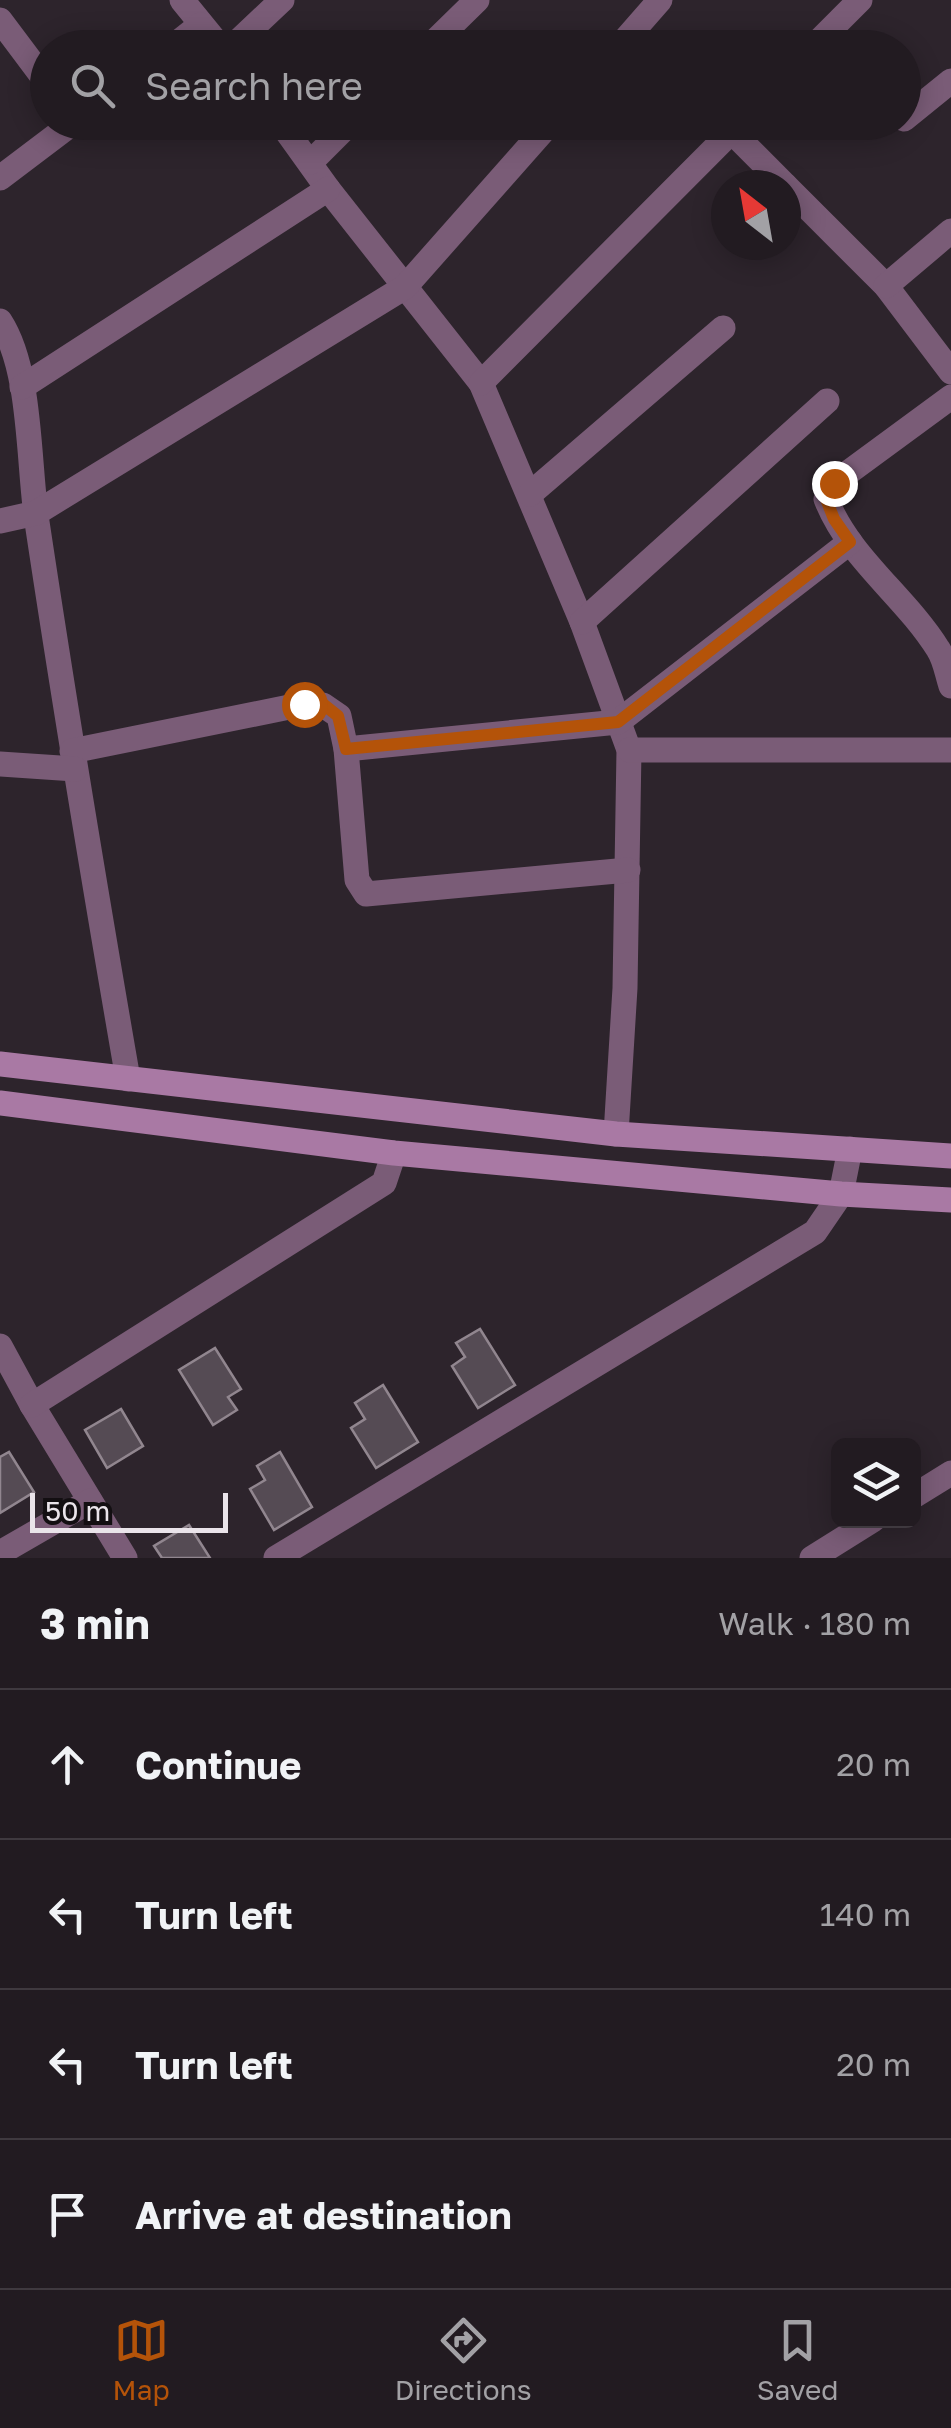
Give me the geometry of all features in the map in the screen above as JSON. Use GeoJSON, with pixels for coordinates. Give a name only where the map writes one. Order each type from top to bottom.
{"type":"FeatureCollection","features":[{"type":"Feature","properties":{"kind":"main road"},"geometry":{"type":"LineString","coordinates":[[0,1064],[616,1134],[951,1156]]}},
{"type":"Feature","properties":{"kind":"main road"},"geometry":{"type":"LineString","coordinates":[[0,1103],[394,1153],[841,1194],[951,1200]]}},
{"type":"Feature","properties":{"kind":"street"},"geometry":{"type":"LineString","coordinates":[[182,0],[205,30]]}},
{"type":"Feature","properties":{"kind":"street"},"geometry":{"type":"LineString","coordinates":[[250,30],[282,0]]}},
{"type":"Feature","properties":{"kind":"street"},"geometry":{"type":"LineString","coordinates":[[446,30],[477,0]]}},
{"type":"Feature","properties":{"kind":"street"},"geometry":{"type":"LineString","coordinates":[[634,30],[660,0]]}},
{"type":"Feature","properties":{"kind":"street"},"geometry":{"type":"LineString","coordinates":[[833,30],[860,0]]}},
{"type":"Feature","properties":{"kind":"street"},"geometry":{"type":"LineString","coordinates":[[0,20],[30,60]]}},
{"type":"Feature","properties":{"kind":"street"},"geometry":{"type":"LineString","coordinates":[[194,30],[200,25]]}},
{"type":"Feature","properties":{"kind":"street"},"geometry":{"type":"LineString","coordinates":[[921,104],[951,80]]}},
{"type":"Feature","properties":{"kind":"street"},"geometry":{"type":"LineString","coordinates":[[0,178],[50,140]]}},
{"type":"Feature","properties":{"kind":"street"},"geometry":{"type":"LineString","coordinates":[[294,140],[328,190],[481,383],[582,622],[629,750],[626,988],[616,1134]]}},
{"type":"Feature","properties":{"kind":"street"},"geometry":{"type":"LineString","coordinates":[[311,162],[333,140]]}},
{"type":"Feature","properties":{"kind":"street"},"geometry":{"type":"LineString","coordinates":[[0,521],[36,513],[405,287],[536,140]]}},
{"type":"Feature","properties":{"kind":"street"},"geometry":{"type":"LineString","coordinates":[[481,383],[724,140]]}},
{"type":"Feature","properties":{"kind":"street"},"geometry":{"type":"LineString","coordinates":[[748,140],[773,170]]}},
{"type":"Feature","properties":{"kind":"street"},"geometry":{"type":"LineString","coordinates":[[22,387],[328,190]]}},
{"type":"Feature","properties":{"kind":"street"},"geometry":{"type":"LineString","coordinates":[[801,200],[886,286],[951,372]]}},
{"type":"Feature","properties":{"kind":"street"},"geometry":{"type":"LineString","coordinates":[[886,286],[951,231]]}},
{"type":"Feature","properties":{"kind":"street"},"geometry":{"type":"LineString","coordinates":[[0,321],[22,387],[36,513],[73,760],[128,1080]]}},
{"type":"Feature","properties":{"kind":"street"},"geometry":{"type":"LineString","coordinates":[[530,494],[723,328]]}},
{"type":"Feature","properties":{"kind":"street"},"geometry":{"type":"LineString","coordinates":[[951,398],[834,483],[826,499],[850,542],[946,650],[951,686]]}},
{"type":"Feature","properties":{"kind":"street"},"geometry":{"type":"LineString","coordinates":[[582,622],[827,401]]}},
{"type":"Feature","properties":{"kind":"street"},"geometry":{"type":"LineString","coordinates":[[346,749],[618,722],[850,542]]}},
{"type":"Feature","properties":{"kind":"street"},"geometry":{"type":"LineString","coordinates":[[0,764],[73,760],[304,704],[323,704],[338,716],[346,749],[356,880],[366,894],[628,870]]}},
{"type":"Feature","properties":{"kind":"street"},"geometry":{"type":"LineString","coordinates":[[629,750],[951,750]]}},
{"type":"Feature","properties":{"kind":"street"},"geometry":{"type":"LineString","coordinates":[[276,1558],[815,1232],[841,1194],[850,1150]]}},
{"type":"Feature","properties":{"kind":"street"},"geometry":{"type":"LineString","coordinates":[[32,1405],[384,1182],[394,1153]]}},
{"type":"Feature","properties":{"kind":"street"},"geometry":{"type":"LineString","coordinates":[[0,1346],[125,1558]]}},
{"type":"Feature","properties":{"kind":"street"},"geometry":{"type":"LineString","coordinates":[[921,1492],[951,1473]]}},
{"type":"Feature","properties":{"kind":"street"},"geometry":{"type":"LineString","coordinates":[[0,1553],[90,1500]]}},
{"type":"Feature","properties":{"kind":"street"},"geometry":{"type":"LineString","coordinates":[[812,1558],[861,1528]]}},
{"type":"Feature","properties":{"kind":"building"},"geometry":{"type":"Polygon","coordinates":[[[480,1329],[515,1385],[478,1408],[452,1366],[465,1357],[456,1343],[480,1329]]]}},
{"type":"Feature","properties":{"kind":"building"},"geometry":{"type":"Polygon","coordinates":[[[215,1348],[241,1389],[228,1397],[237,1410],[213,1425],[179,1370],[215,1348]]]}},
{"type":"Feature","properties":{"kind":"building"},"geometry":{"type":"Polygon","coordinates":[[[383,1385],[418,1442],[376,1468],[351,1428],[365,1419],[355,1403],[383,1385]]]}},
{"type":"Feature","properties":{"kind":"building"},"geometry":{"type":"Polygon","coordinates":[[[121,1409],[143,1446],[107,1468],[85,1430],[121,1409]]]}},
{"type":"Feature","properties":{"kind":"building"},"geometry":{"type":"Polygon","coordinates":[[[9,1452],[34,1492],[0,1513],[0,1457],[9,1452]]]}},
{"type":"Feature","properties":{"kind":"building"},"geometry":{"type":"Polygon","coordinates":[[[280,1452],[312,1507],[274,1530],[250,1489],[265,1480],[257,1466],[280,1452]]]}},
{"type":"Feature","properties":{"kind":"building"},"geometry":{"type":"Polygon","coordinates":[[[189,1525],[210,1558],[162,1558],[154,1546],[189,1525]]]}},
{"type":"Feature","properties":{"kind":"route"},"geometry":{"type":"LineString","coordinates":[[304,704],[323,704],[338,716],[346,749],[618,722],[850,542],[826,499],[834,483]]}}]}
